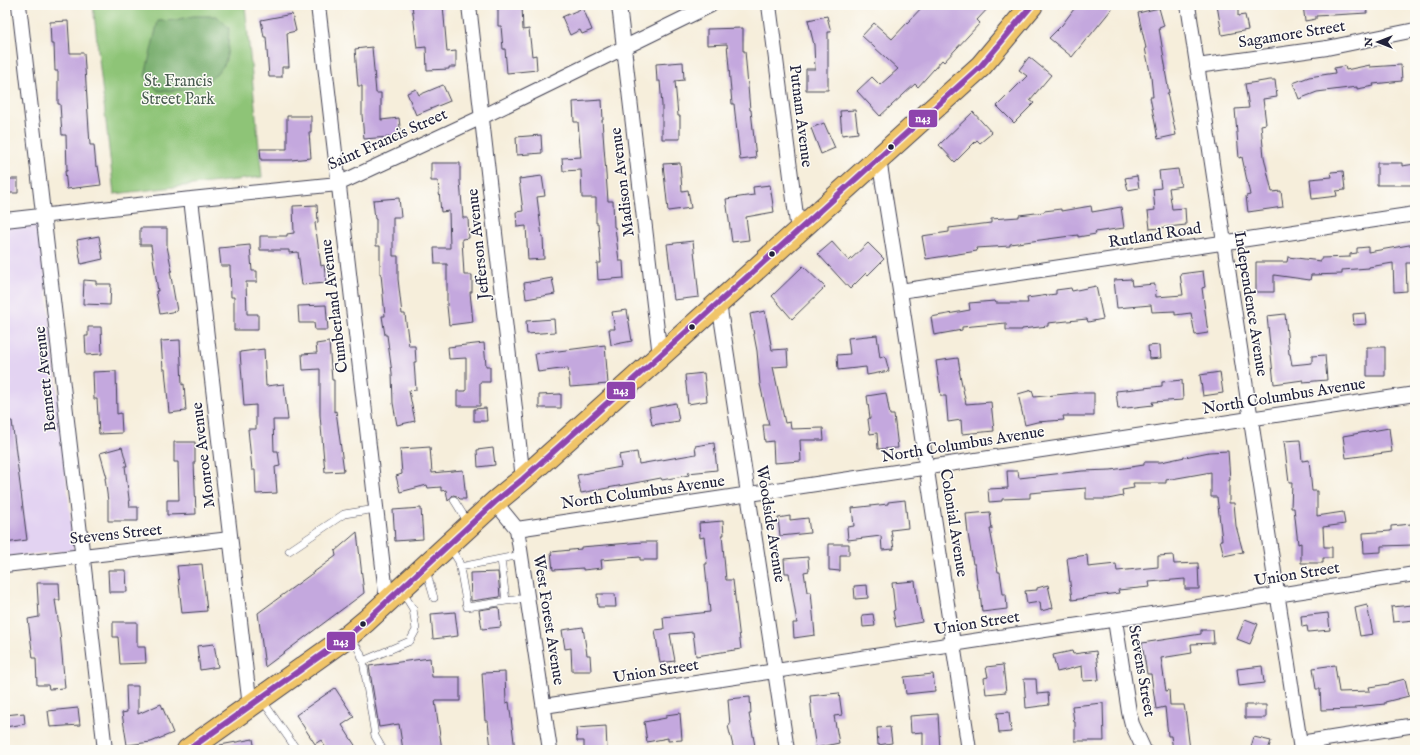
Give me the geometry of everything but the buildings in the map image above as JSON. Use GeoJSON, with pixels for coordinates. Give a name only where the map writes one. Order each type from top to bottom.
{"type":"FeatureCollection","features":[{"type":"Feature","properties":{"kind":"main road"},"geometry":{"type":"LineString","coordinates":[[192,749],[350,635],[394,596],[495,502],[523,479],[981,66],[1029,6]]}},
{"type":"Feature","properties":{"kind":"street","name":"Bennett Avenue"},"geometry":{"type":"LineString","coordinates":[[20,5],[105,750]]}},
{"type":"Feature","properties":{"kind":"street","name":"Cumberland Avenue"},"geometry":{"type":"LineString","coordinates":[[318,5],[376,509],[394,596]]}},
{"type":"Feature","properties":{"kind":"street","name":"Jefferson Avenue"},"geometry":{"type":"LineString","coordinates":[[469,5],[523,479]]}},
{"type":"Feature","properties":{"kind":"street","name":"Madison Avenue"},"geometry":{"type":"LineString","coordinates":[[619,5],[660,356]]}},
{"type":"Feature","properties":{"kind":"street","name":"Saint Francis Street"},"geometry":{"type":"LineString","coordinates":[[5,220],[338,184],[624,49],[711,5]]}},
{"type":"Feature","properties":{"kind":"street","name":"Putnam Avenue"},"geometry":{"type":"LineString","coordinates":[[769,5],[798,231]]}},
{"type":"Feature","properties":{"kind":"street","name":"Independence Avenue"},"geometry":{"type":"LineString","coordinates":[[1188,5],[1300,747]]}},
{"type":"Feature","properties":{"kind":"street","name":"Sagamore Street"},"geometry":{"type":"LineString","coordinates":[[1197,66],[1327,48],[1415,30]]}},
{"type":"Feature","properties":{"kind":"street","name":"Colonial Avenue"},"geometry":{"type":"LineString","coordinates":[[879,159],[969,750]]}},
{"type":"Feature","properties":{"kind":"street","name":"Monroe Avenue"},"geometry":{"type":"LineString","coordinates":[[192,199],[230,539],[255,703]]}},
{"type":"Feature","properties":{"kind":"street","name":"Rutland Road"},"geometry":{"type":"LineString","coordinates":[[900,291],[1415,214]]}},
{"type":"Feature","properties":{"kind":"street","name":"Woodside Avenue"},"geometry":{"type":"LineString","coordinates":[[719,303],[787,750]]}},
{"type":"Feature","properties":{"kind":"street","name":"North Columbus Avenue"},"geometry":{"type":"LineString","coordinates":[[517,529],[1415,394]]}},
{"type":"Feature","properties":{"kind":"street"},"geometry":{"type":"LineString","coordinates":[[495,502],[517,529]]}},
{"type":"Feature","properties":{"kind":"street","name":"West Forest Avenue"},"geometry":{"type":"LineString","coordinates":[[517,529],[550,750]]}},
{"type":"Feature","properties":{"kind":"street","name":"Stevens Street"},"geometry":{"type":"LineString","coordinates":[[5,565],[230,539]]}},
{"type":"Feature","properties":{"kind":"street","name":"Union Street"},"geometry":{"type":"LineString","coordinates":[[544,706],[1415,574]]}},
{"type":"Feature","properties":{"kind":"street","name":"Stevens Street"},"geometry":{"type":"LineString","coordinates":[[1115,620],[1129,712],[1132,724],[1144,750]]}},
{"type":"Feature","properties":{"kind":"street"},"geometry":{"type":"LineString","coordinates":[[1300,747],[1415,725]]}},
{"type":"Feature","properties":{"kind":"lane"},"geometry":{"type":"LineString","coordinates":[[454,500],[470,525]]}},
{"type":"Feature","properties":{"kind":"lane"},"geometry":{"type":"LineString","coordinates":[[289,551],[344,514],[376,509]]}},
{"type":"Feature","properties":{"kind":"lane"},"geometry":{"type":"LineString","coordinates":[[449,545],[459,562],[467,607],[527,598]]}},
{"type":"Feature","properties":{"kind":"lane"},"geometry":{"type":"LineString","coordinates":[[460,567],[521,555]]}},
{"type":"Feature","properties":{"kind":"lane"},"geometry":{"type":"LineString","coordinates":[[501,559],[506,601]]}},
{"type":"Feature","properties":{"kind":"lane"},"geometry":{"type":"LineString","coordinates":[[425,568],[434,598]]}},
{"type":"Feature","properties":{"kind":"lane"},"geometry":{"type":"LineString","coordinates":[[363,661],[410,641],[416,630],[413,609],[394,596]]}},
{"type":"Feature","properties":{"kind":"lane"},"geometry":{"type":"LineString","coordinates":[[350,635],[360,652],[363,661],[375,736],[383,750]]}},
{"type":"Feature","properties":{"kind":"lane"},"geometry":{"type":"LineString","coordinates":[[255,703],[297,750]]}},
{"type":"Feature","properties":{"kind":"shaded area"},"geometry":{"type":"Polygon","coordinates":[[[40,221],[74,550],[5,557],[5,225],[40,221]]]}},
{"type":"Feature","properties":{"kind":"green space","name":"St. Francis Street Park"},"geometry":{"type":"Polygon","coordinates":[[[93,5],[245,5],[262,177],[114,194],[93,5]]]}},
{"type":"Feature","properties":{"kind":"green space"},"geometry":{"type":"Polygon","coordinates":[[[193,16],[217,16],[229,28],[226,61],[216,74],[204,84],[189,89],[158,91],[145,76],[158,21],[175,20],[193,16]]]}},
{"type":"Feature","properties":{"kind":"transit line","name":"n43"},"geometry":{"type":"LineString","coordinates":[[188,750],[348,636],[366,621],[495,502],[523,479],[981,66],[1032,5]]}}]}
